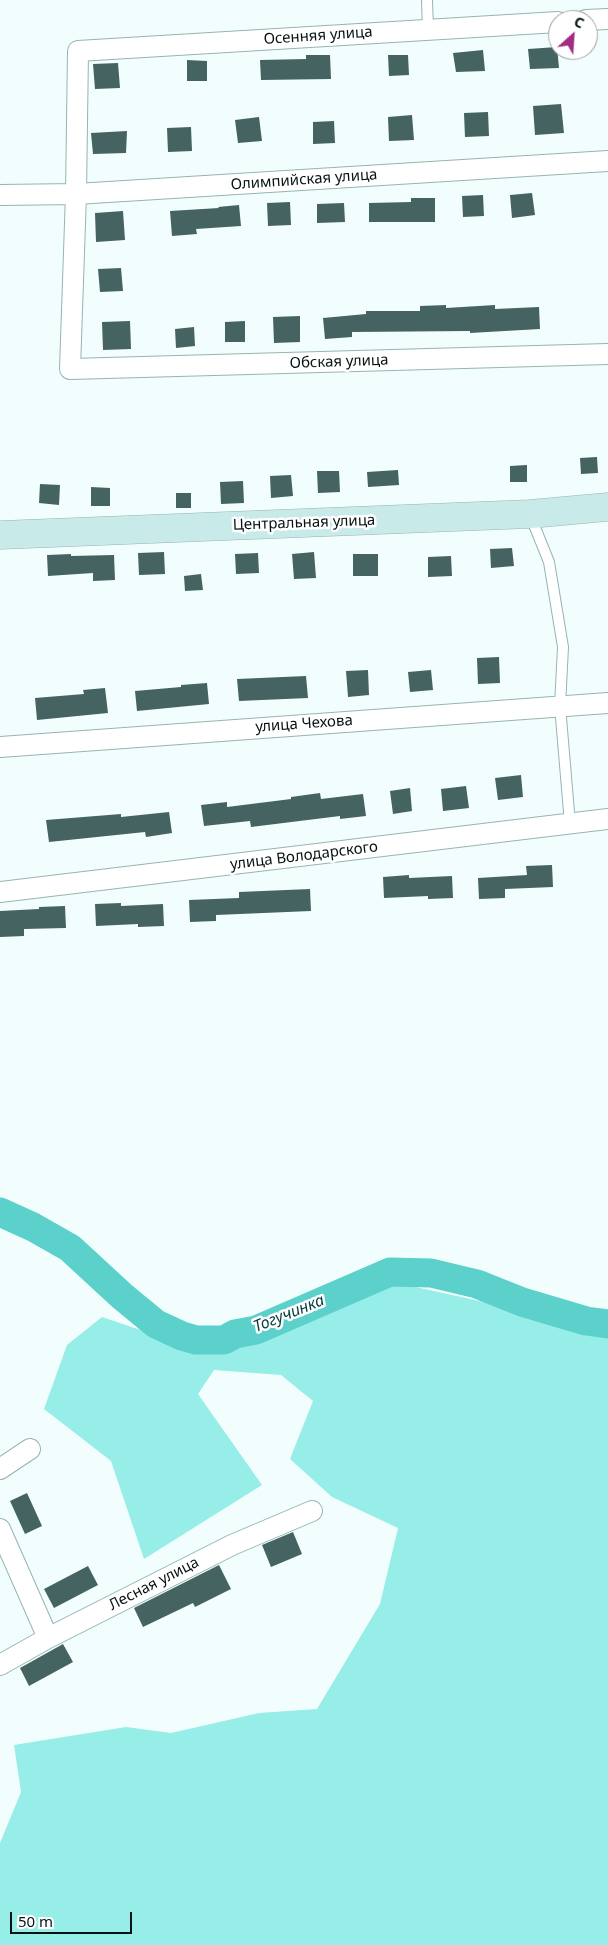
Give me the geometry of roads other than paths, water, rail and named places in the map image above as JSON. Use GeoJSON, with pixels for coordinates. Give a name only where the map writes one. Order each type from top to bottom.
{"type":"FeatureCollection","features":[{"type":"Feature","properties":{"kind":"main road","name":"Центральная улица"},"geometry":{"type":"LineString","coordinates":[[0,535],[530,514],[608,507]]}},
{"type":"Feature","properties":{"kind":"street","name":"Осенняя улица"},"geometry":{"type":"LineString","coordinates":[[76,194],[78,51],[548,23]]}},
{"type":"Feature","properties":{"kind":"street","name":"Олимпийская улица"},"geometry":{"type":"LineString","coordinates":[[0,195],[76,194],[608,161]]}},
{"type":"Feature","properties":{"kind":"street","name":"Обская улица"},"geometry":{"type":"LineString","coordinates":[[76,194],[70,369],[608,354]]}},
{"type":"Feature","properties":{"kind":"street","name":"улица Чехова"},"geometry":{"type":"LineString","coordinates":[[0,747],[608,703]]}},
{"type":"Feature","properties":{"kind":"street","name":"улица Володарского"},"geometry":{"type":"LineString","coordinates":[[0,892],[608,819]]}},
{"type":"Feature","properties":{"kind":"street"},"geometry":{"type":"LineString","coordinates":[[0,1469],[30,1449]]}},
{"type":"Feature","properties":{"kind":"street","name":"Лесная улица"},"geometry":{"type":"LineString","coordinates":[[0,1665],[48,1638],[232,1545],[312,1511]]}},
{"type":"Feature","properties":{"kind":"street"},"geometry":{"type":"LineString","coordinates":[[0,1529],[48,1638]]}},
{"type":"Feature","properties":{"kind":"lane"},"geometry":{"type":"LineString","coordinates":[[427,0],[428,29]]}},
{"type":"Feature","properties":{"kind":"lane"},"geometry":{"type":"LineString","coordinates":[[530,514],[549,562],[562,647],[560,706],[570,824]]}},
{"type":"Feature","properties":{"kind":"waterway","name":"Тогучинка"},"geometry":{"type":"LineString","coordinates":[[0,1212],[33,1227],[70,1248],[122,1296],[156,1324],[196,1340],[224,1340],[235,1334],[256,1330],[390,1272],[431,1273],[477,1284],[522,1302],[586,1321],[608,1324]]}}]}
